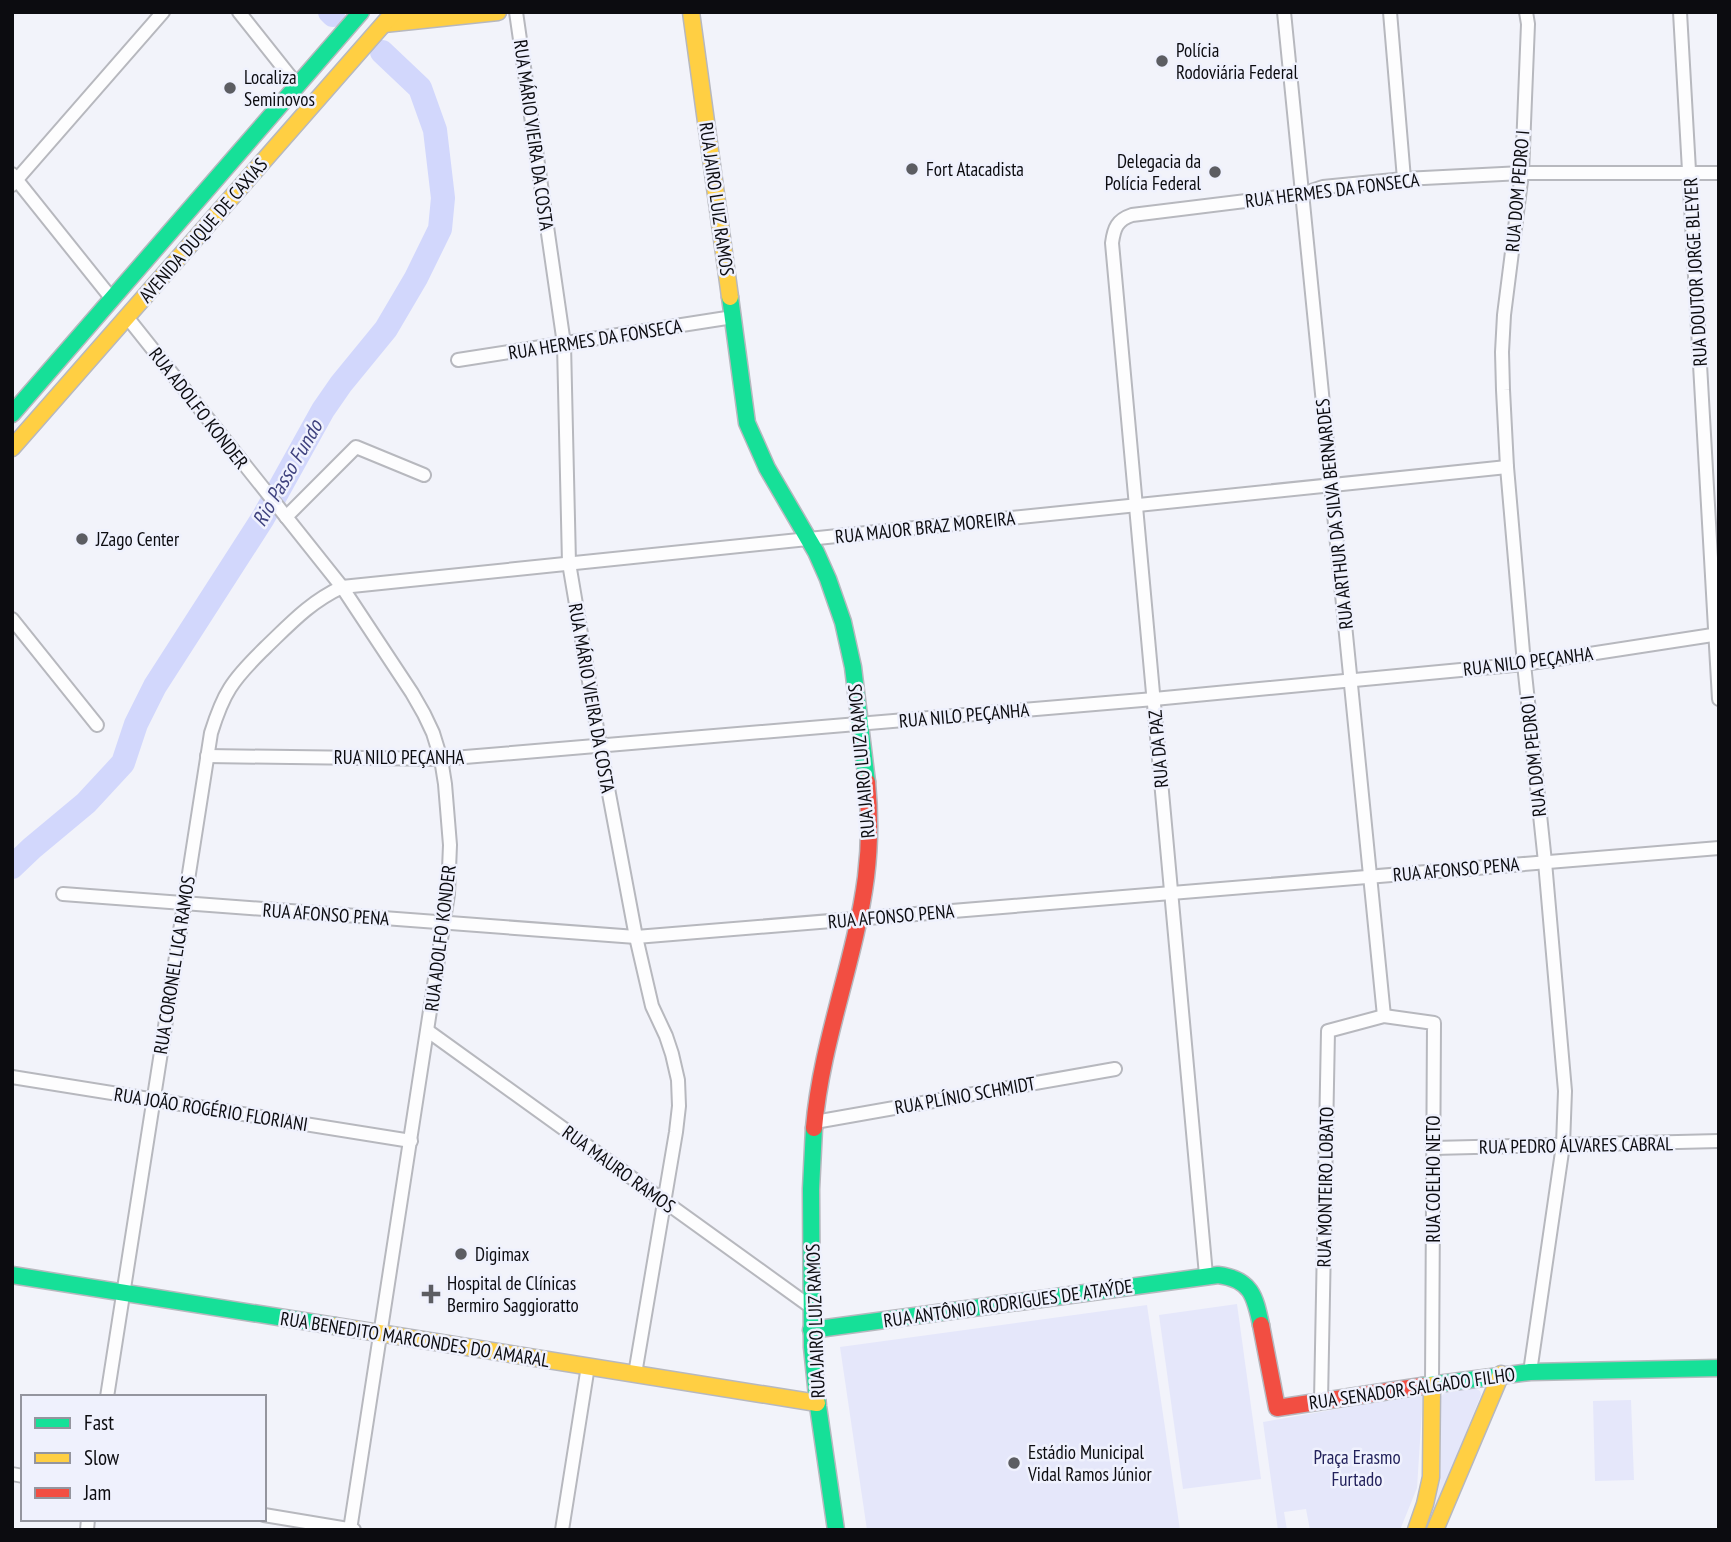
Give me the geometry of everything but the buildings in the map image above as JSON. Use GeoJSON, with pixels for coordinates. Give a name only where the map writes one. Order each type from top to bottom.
{"type":"FeatureCollection","features":[{"type":"Feature","properties":{"kind":"street"},"geometry":{"type":"LineString","coordinates":[[112,299],[14,179],[163,12]]}},
{"type":"Feature","properties":{"kind":"street"},"geometry":{"type":"LineString","coordinates":[[239,12],[297,85]]}},
{"type":"Feature","properties":{"kind":"street","name":"AVENIDA DUQUE DE CAXIAS"},"geometry":{"type":"LineString","coordinates":[[12,414],[361,12]]}},
{"type":"Feature","properties":{"kind":"street"},"geometry":{"type":"LineString","coordinates":[[389,18],[498,12]]}},
{"type":"Feature","properties":{"kind":"street","name":"RUA MÁRIO VIEIRA DA COSTA"},"geometry":{"type":"LineString","coordinates":[[516,12],[564,344],[569,564],[636,937],[652,1006],[673,1054],[678,1080],[676,1132],[635,1374]]}},
{"type":"Feature","properties":{"kind":"street","name":"RUA JAIRO LUIZ RAMOS"},"geometry":{"type":"LineString","coordinates":[[691,12],[747,423],[755,446],[809,539],[828,580],[842,620],[850,651],[869,804],[870,839],[859,919],[825,1054],[818,1093],[811,1197],[811,1331],[817,1403],[836,1530]]}},
{"type":"Feature","properties":{"kind":"street","name":"RUA ARTHUR DA SILVA BERNARDES"},"geometry":{"type":"LineString","coordinates":[[1284,12],[1384,1016]]}},
{"type":"Feature","properties":{"kind":"street"},"geometry":{"type":"LineString","coordinates":[[1390,12],[1404,179]]}},
{"type":"Feature","properties":{"kind":"street","name":"RUA DOM PEDRO I"},"geometry":{"type":"LineString","coordinates":[[1526,12],[1528,24],[1522,173],[1502,352],[1507,467],[1565,1091],[1563,1145],[1530,1372]]}},
{"type":"Feature","properties":{"kind":"street","name":"RUA DOUTOR JORGE BLEYER"},"geometry":{"type":"LineString","coordinates":[[1680,12],[1719,699]]}},
{"type":"Feature","properties":{"kind":"street","name":"AVENIDA DUQUE DE CAXIAS"},"geometry":{"type":"LineString","coordinates":[[12,448],[389,18]]}},
{"type":"Feature","properties":{"kind":"street","name":"RUA HERMES DA FONSECA"},"geometry":{"type":"LineString","coordinates":[[1116,224],[1132,215],[1302,194],[1323,187],[1404,179],[1522,173],[1719,173]]}},
{"type":"Feature","properties":{"kind":"street","name":"RUA DA PAZ"},"geometry":{"type":"LineString","coordinates":[[1116,224],[1112,243],[1206,1275]]}},
{"type":"Feature","properties":{"kind":"street","name":"RUA ADOLFO KONDER"},"geometry":{"type":"LineString","coordinates":[[127,317],[342,587],[412,692],[433,733],[441,759],[450,845],[445,923],[351,1530]]}},
{"type":"Feature","properties":{"kind":"street","name":"RUA HERMES DA FONSECA"},"geometry":{"type":"LineString","coordinates":[[458,360],[733,317]]}},
{"type":"Feature","properties":{"kind":"street"},"geometry":{"type":"LineString","coordinates":[[286,517],[356,447],[424,475]]}},
{"type":"Feature","properties":{"kind":"street","name":"RUA MAJOR BRAZ MOREIRA"},"geometry":{"type":"LineString","coordinates":[[342,587],[1507,467]]}},
{"type":"Feature","properties":{"kind":"street","name":"RUA CORONEL LICA RAMOS"},"geometry":{"type":"LineString","coordinates":[[107,1395],[207,756],[219,710],[230,687],[244,669],[302,612],[325,595],[342,587]]}},
{"type":"Feature","properties":{"kind":"street"},"geometry":{"type":"LineString","coordinates":[[12,619],[97,725]]}},
{"type":"Feature","properties":{"kind":"street","name":"RUA NILO PEÇANHA"},"geometry":{"type":"LineString","coordinates":[[207,756],[441,759],[1154,699],[1524,664],[1717,634]]}},
{"type":"Feature","properties":{"kind":"street","name":"RUA AFONSO PENA"},"geometry":{"type":"LineString","coordinates":[[63,894],[636,937],[1719,848]]}},
{"type":"Feature","properties":{"kind":"street","name":"RUA COELHO NETO"},"geometry":{"type":"LineString","coordinates":[[1384,1016],[1434,1023],[1432,1385]]}},
{"type":"Feature","properties":{"kind":"street","name":"RUA MONTEIRO LOBATO"},"geometry":{"type":"LineString","coordinates":[[1321,1401],[1328,1031],[1384,1016]]}},
{"type":"Feature","properties":{"kind":"street","name":"RUA MAURO RAMOS"},"geometry":{"type":"LineString","coordinates":[[428,1031],[811,1307]]}},
{"type":"Feature","properties":{"kind":"street","name":"RUA PLÍNIO SCHMIDT"},"geometry":{"type":"LineString","coordinates":[[815,1122],[1115,1069]]}},
{"type":"Feature","properties":{"kind":"street","name":"RUA JOÃO ROGÉRIO FLORIANI"},"geometry":{"type":"LineString","coordinates":[[12,1077],[411,1141]]}},
{"type":"Feature","properties":{"kind":"street","name":"RUA PEDRO ÁLVARES CABRAL"},"geometry":{"type":"LineString","coordinates":[[1433,1148],[1719,1141]]}},
{"type":"Feature","properties":{"kind":"street","name":"RUA BENEDITO MARCONDES DO AMARAL"},"geometry":{"type":"LineString","coordinates":[[12,1275],[817,1403]]}},
{"type":"Feature","properties":{"kind":"street","name":"RUA ANTÔNIO RODRIGUES DE ATAÝDE"},"geometry":{"type":"LineString","coordinates":[[811,1331],[1206,1275]]}},
{"type":"Feature","properties":{"kind":"street","name":"RUA SENADOR SALGADO FILHO"},"geometry":{"type":"LineString","coordinates":[[1206,1275],[1228,1275],[1239,1279],[1248,1285],[1253,1294],[1277,1408],[1501,1374],[1719,1368]]}},
{"type":"Feature","properties":{"kind":"street"},"geometry":{"type":"LineString","coordinates":[[562,1530],[587,1367]]}},
{"type":"Feature","properties":{"kind":"street"},"geometry":{"type":"LineString","coordinates":[[1436,1530],[1501,1374]]}},
{"type":"Feature","properties":{"kind":"street"},"geometry":{"type":"LineString","coordinates":[[1416,1530],[1425,1504],[1433,1461],[1432,1385]]}},
{"type":"Feature","properties":{"kind":"street"},"geometry":{"type":"LineString","coordinates":[[266,1515],[351,1530]]}},
{"type":"Feature","properties":{"kind":"green space"},"geometry":{"type":"Polygon","coordinates":[[[1237,1304],[1261,1479],[1183,1489],[1159,1315],[1237,1304]]]}},
{"type":"Feature","properties":{"kind":"green space","name":"Estádio Municipal Vidal Ramos Júnior"},"geometry":{"type":"Polygon","coordinates":[[[1147,1305],[1180,1530],[867,1530],[840,1347],[1147,1305]]]}},
{"type":"Feature","properties":{"kind":"green space"},"geometry":{"type":"Polygon","coordinates":[[[1473,1387],[1480,1391],[1481,1395],[1427,1530],[1420,1530],[1439,1398],[1446,1392],[1473,1387]]]}},
{"type":"Feature","properties":{"kind":"green space","name":"Praça Erasmo Furtado"},"geometry":{"type":"Polygon","coordinates":[[[1423,1394],[1417,1488],[1400,1530],[1310,1530],[1306,1509],[1284,1512],[1287,1530],[1278,1530],[1263,1422],[1423,1394]]]}},
{"type":"Feature","properties":{"kind":"green space"},"geometry":{"type":"Polygon","coordinates":[[[1631,1400],[1634,1480],[1595,1481],[1593,1401],[1631,1400]]]}},
{"type":"Feature","properties":{"kind":"waterway","name":"Rio Passo Fundo"},"geometry":{"type":"LineString","coordinates":[[330,12],[333,15]]}},
{"type":"Feature","properties":{"kind":"waterway","name":"Rio Passo Fundo"},"geometry":{"type":"LineString","coordinates":[[12,867],[86,803],[123,763],[136,724],[155,686],[263,518],[323,410],[386,329],[416,278],[440,229],[443,198],[435,130],[420,88],[382,52]]}},
{"type":"Feature","properties":{"kind":"traffic: fast"},"geometry":{"type":"LineString","coordinates":[[12,414],[361,12]]}},
{"type":"Feature","properties":{"kind":"traffic: fast"},"geometry":{"type":"LineString","coordinates":[[730,297],[747,423],[767,468],[816,552],[843,622],[853,667],[867,782]]}},
{"type":"Feature","properties":{"kind":"traffic: fast"},"geometry":{"type":"LineString","coordinates":[[814,1128],[811,1189],[812,1347],[836,1530]]}},
{"type":"Feature","properties":{"kind":"traffic: fast"},"geometry":{"type":"LineString","coordinates":[[12,1275],[335,1326]]}},
{"type":"Feature","properties":{"kind":"traffic: fast"},"geometry":{"type":"LineString","coordinates":[[811,1330],[1218,1275],[1238,1280],[1245,1285],[1253,1297],[1261,1325]]}},
{"type":"Feature","properties":{"kind":"traffic: fast"},"geometry":{"type":"LineString","coordinates":[[1422,1386],[1530,1372],[1719,1368]]}},
{"type":"Feature","properties":{"kind":"traffic: slow"},"geometry":{"type":"LineString","coordinates":[[12,448],[394,12]]}},
{"type":"Feature","properties":{"kind":"traffic: slow"},"geometry":{"type":"LineString","coordinates":[[384,24],[498,12]]}},
{"type":"Feature","properties":{"kind":"traffic: slow"},"geometry":{"type":"LineString","coordinates":[[691,12],[730,297]]}},
{"type":"Feature","properties":{"kind":"traffic: slow"},"geometry":{"type":"LineString","coordinates":[[335,1326],[817,1403]]}},
{"type":"Feature","properties":{"kind":"traffic: slow"},"geometry":{"type":"LineString","coordinates":[[1435,1530],[1501,1374]]}},
{"type":"Feature","properties":{"kind":"traffic: slow"},"geometry":{"type":"LineString","coordinates":[[1416,1530],[1431,1477],[1432,1385]]}},
{"type":"Feature","properties":{"kind":"traffic: jam"},"geometry":{"type":"LineString","coordinates":[[814,1128],[824,1064],[861,909],[866,877],[869,829],[867,782]]}},
{"type":"Feature","properties":{"kind":"traffic: jam"},"geometry":{"type":"LineString","coordinates":[[1261,1325],[1277,1408],[1422,1386]]}},
{"type":"Feature","properties":{"kind":"place","name":"Polícia Rodoviária Federal"},"geometry":{"type":"Point","coordinates":[1162,61]}},
{"type":"Feature","properties":{"kind":"place","name":"Localiza Seminovos"},"geometry":{"type":"Point","coordinates":[230,88]}},
{"type":"Feature","properties":{"kind":"place","name":"Fort Atacadista"},"geometry":{"type":"Point","coordinates":[912,169]}},
{"type":"Feature","properties":{"kind":"place","name":"Delegacia da Polícia Federal"},"geometry":{"type":"Point","coordinates":[1215,172]}},
{"type":"Feature","properties":{"kind":"place","name":"JZago Center"},"geometry":{"type":"Point","coordinates":[82,539]}},
{"type":"Feature","properties":{"kind":"place","name":"Digimax"},"geometry":{"type":"Point","coordinates":[461,1254]}},
{"type":"Feature","properties":{"kind":"place","name":"Hospital de Clínicas Bermiro Saggioratto"},"geometry":{"type":"Point","coordinates":[431,1294]}},
{"type":"Feature","properties":{"kind":"place","name":"Estádio Municipal Vidal Ramos Júnior"},"geometry":{"type":"Point","coordinates":[1014,1463]}}]}
